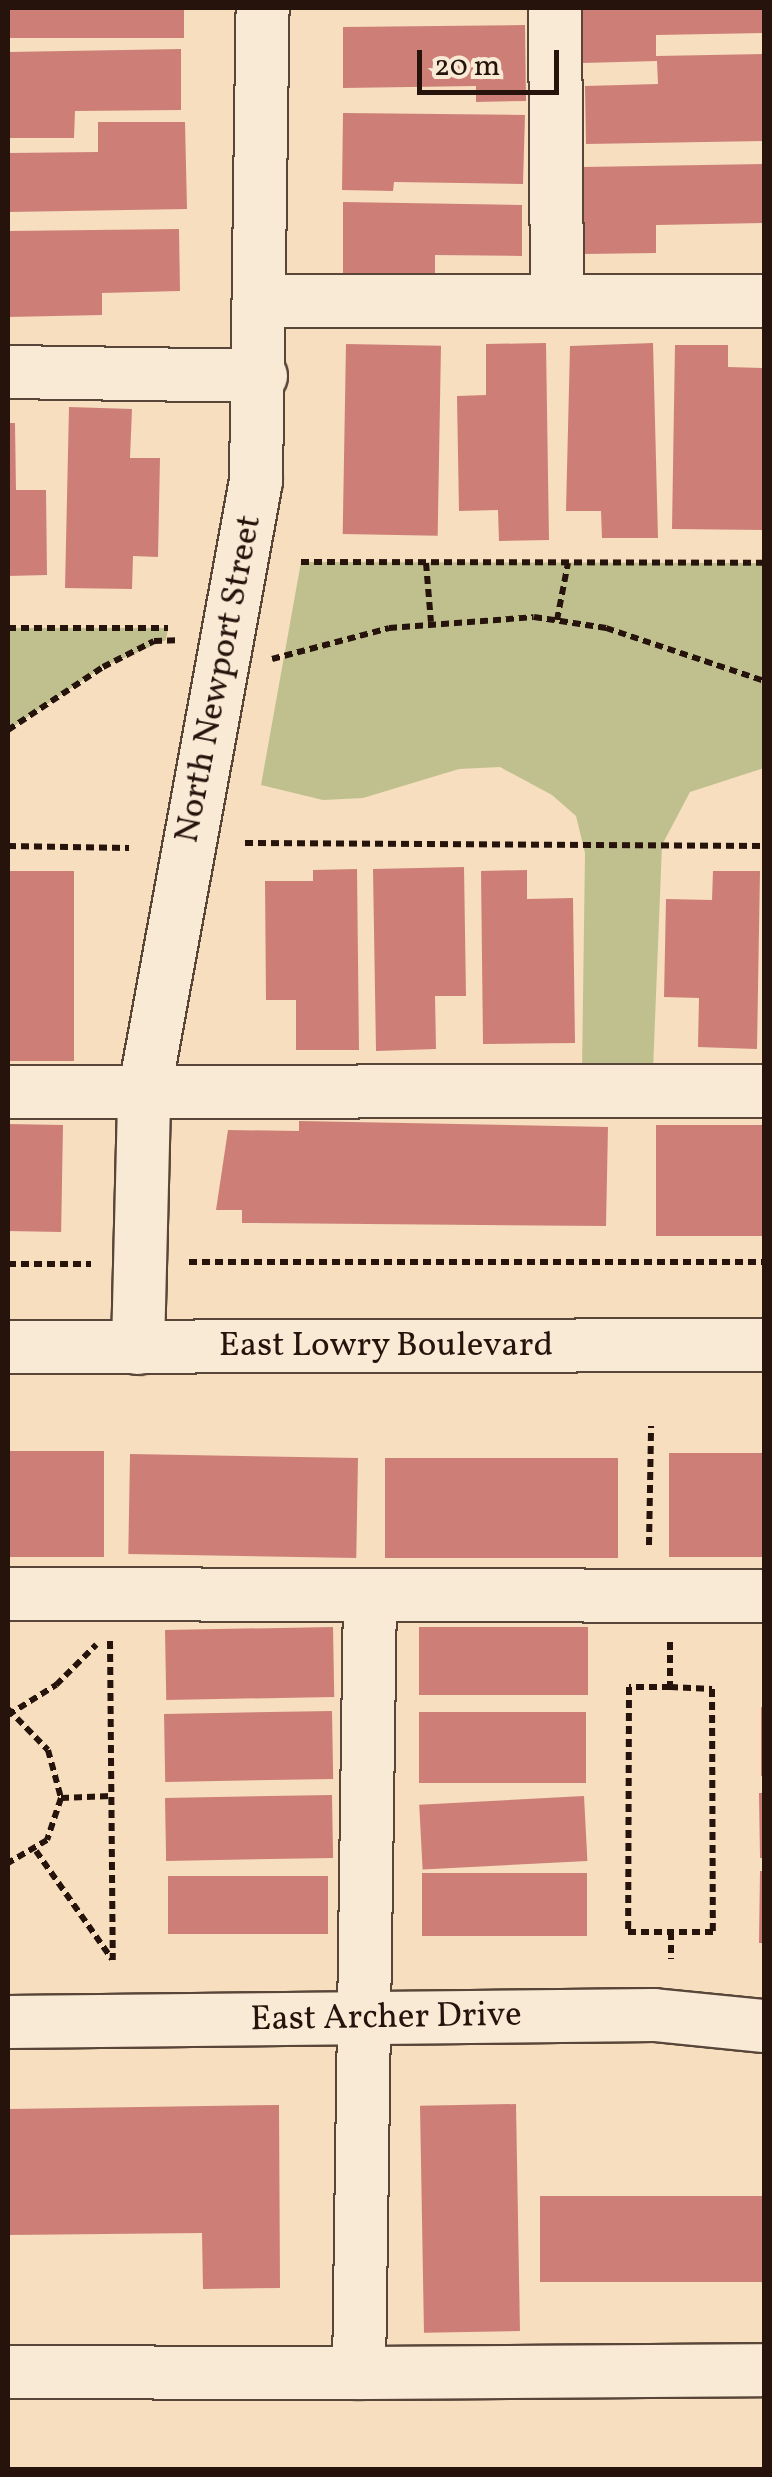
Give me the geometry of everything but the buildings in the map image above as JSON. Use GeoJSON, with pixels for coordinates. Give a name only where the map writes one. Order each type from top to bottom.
{"type":"FeatureCollection","features":[{"type":"Feature","properties":{"kind":"street","name":"North Newport Street"},"geometry":{"type":"LineString","coordinates":[[138,1348],[144,1094],[248,533],[261,376],[263,8]]}},
{"type":"Feature","properties":{"kind":"street"},"geometry":{"type":"LineString","coordinates":[[556,8],[557,300]]}},
{"type":"Feature","properties":{"kind":"street"},"geometry":{"type":"LineString","coordinates":[[261,301],[764,301]]}},
{"type":"Feature","properties":{"kind":"street"},"geometry":{"type":"LineString","coordinates":[[8,372],[261,376]]}},
{"type":"Feature","properties":{"kind":"street"},"geometry":{"type":"LineString","coordinates":[[8,1092],[764,1091]]}},
{"type":"Feature","properties":{"kind":"street","name":"East Lowry Boulevard"},"geometry":{"type":"LineString","coordinates":[[8,1347],[764,1345]]}},
{"type":"Feature","properties":{"kind":"street"},"geometry":{"type":"LineString","coordinates":[[8,1594],[764,1596]]}},
{"type":"Feature","properties":{"kind":"street"},"geometry":{"type":"LineString","coordinates":[[358,2373],[360,2077],[368,2018],[370,1596]]}},
{"type":"Feature","properties":{"kind":"street","name":"East Archer Drive"},"geometry":{"type":"LineString","coordinates":[[8,2022],[654,2015],[764,2026]]}},
{"type":"Feature","properties":{"kind":"street"},"geometry":{"type":"LineString","coordinates":[[8,2372],[764,2370]]}},
{"type":"Feature","properties":{"kind":"path"},"geometry":{"type":"LineString","coordinates":[[301,562],[764,563]]}},
{"type":"Feature","properties":{"kind":"path"},"geometry":{"type":"LineString","coordinates":[[426,563],[431,622]]}},
{"type":"Feature","properties":{"kind":"path"},"geometry":{"type":"LineString","coordinates":[[557,620],[568,563]]}},
{"type":"Feature","properties":{"kind":"path"},"geometry":{"type":"LineString","coordinates":[[260,656],[285,661],[431,622],[557,620],[636,636],[764,681]]}},
{"type":"Feature","properties":{"kind":"path"},"geometry":{"type":"LineString","coordinates":[[8,628],[168,628]]}},
{"type":"Feature","properties":{"kind":"path"},"geometry":{"type":"LineString","coordinates":[[8,730],[154,641],[188,642]]}},
{"type":"Feature","properties":{"kind":"path"},"geometry":{"type":"LineString","coordinates":[[245,843],[764,846]]}},
{"type":"Feature","properties":{"kind":"path"},"geometry":{"type":"LineString","coordinates":[[8,846],[129,848]]}},
{"type":"Feature","properties":{"kind":"path"},"geometry":{"type":"LineString","coordinates":[[176,1262],[764,1262]]}},
{"type":"Feature","properties":{"kind":"path"},"geometry":{"type":"LineString","coordinates":[[8,1264],[99,1264]]}},
{"type":"Feature","properties":{"kind":"path"},"geometry":{"type":"LineString","coordinates":[[651,1426],[660,1596],[670,1687]]}},
{"type":"Feature","properties":{"kind":"path"},"geometry":{"type":"LineString","coordinates":[[8,1863],[36,1851],[55,1826],[61,1798],[48,1750],[10,1712],[56,1686],[110,1630],[113,1960],[36,1851]]}},
{"type":"Feature","properties":{"kind":"path"},"geometry":{"type":"LineString","coordinates":[[629,1687],[670,1687],[712,1690],[713,1932],[628,1932],[629,1687]]}},
{"type":"Feature","properties":{"kind":"path"},"geometry":{"type":"LineString","coordinates":[[61,1798],[111,1796]]}},
{"type":"Feature","properties":{"kind":"path"},"geometry":{"type":"LineString","coordinates":[[671,1932],[671,1960]]}},
{"type":"Feature","properties":{"kind":"green space"},"geometry":{"type":"Polygon","coordinates":[[[301,562],[764,563],[764,768],[690,792],[662,845],[653,1070],[582,1071],[585,853],[576,816],[552,795],[500,767],[459,769],[363,798],[323,800],[261,785],[301,562]]]}},
{"type":"Feature","properties":{"kind":"green space"},"geometry":{"type":"Polygon","coordinates":[[[8,628],[168,628],[166,640],[103,667],[8,730],[8,628]]]}}]}
